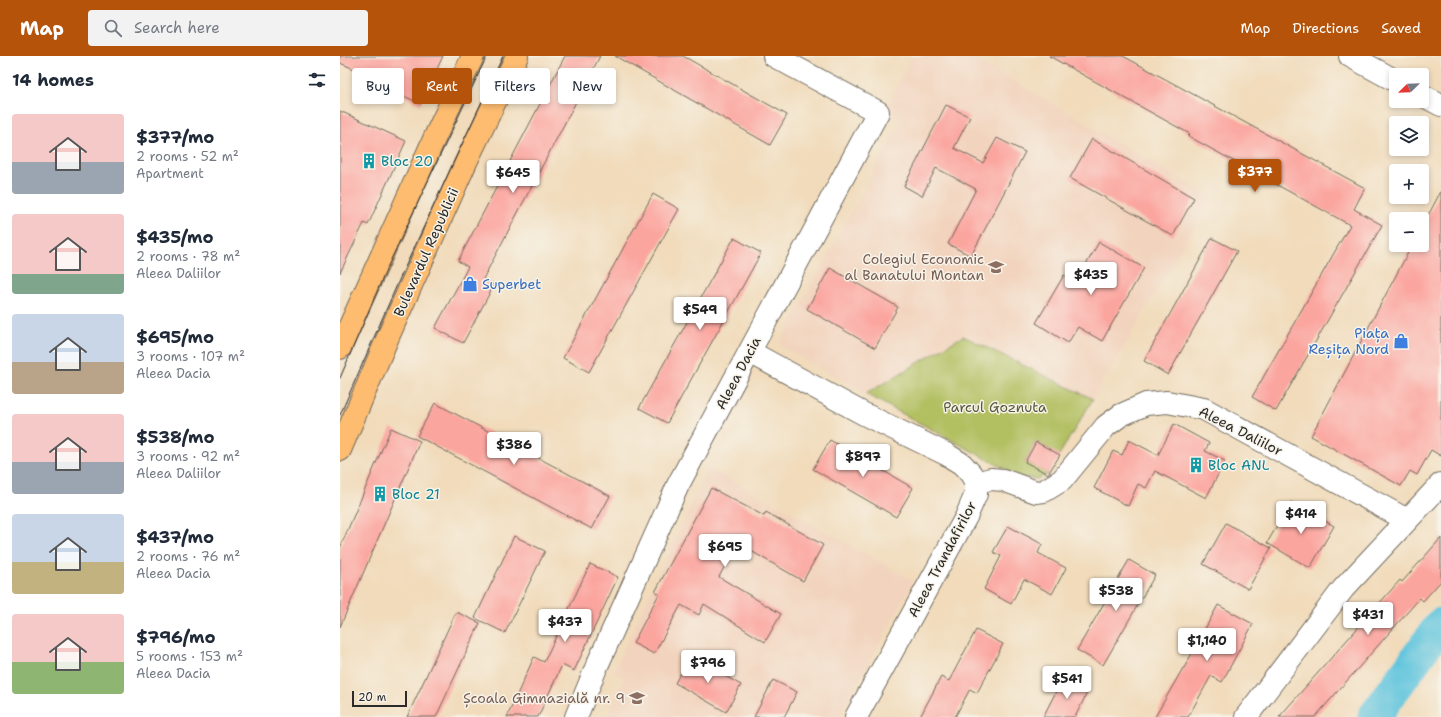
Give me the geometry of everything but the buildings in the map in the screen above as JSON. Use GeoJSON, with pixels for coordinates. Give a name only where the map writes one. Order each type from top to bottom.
{"type":"FeatureCollection","features":[{"type":"Feature","properties":{"kind":"main road"},"geometry":{"type":"LineString","coordinates":[[340,348],[473,56]]}},
{"type":"Feature","properties":{"kind":"main road","name":"Bulevardul Republicii"},"geometry":{"type":"LineString","coordinates":[[340,450],[462,170],[517,56]]}},
{"type":"Feature","properties":{"kind":"street","name":"Aleea Dacia"},"geometry":{"type":"LineString","coordinates":[[576,717],[596,668],[678,485],[878,112],[808,64],[774,56]]}},
{"type":"Feature","properties":{"kind":"street"},"geometry":{"type":"LineString","coordinates":[[1350,56],[1389,77]]}},
{"type":"Feature","properties":{"kind":"street"},"geometry":{"type":"LineString","coordinates":[[1429,98],[1441,105]]}},
{"type":"Feature","properties":{"kind":"street","name":"Aleea Trandafirilor"},"geometry":{"type":"LineString","coordinates":[[750,352],[864,414],[946,454],[962,464],[971,474],[976,483],[976,494],[966,517],[856,717]]}},
{"type":"Feature","properties":{"kind":"street","name":"Aleea Daliilor"},"geometry":{"type":"LineString","coordinates":[[976,483],[992,479],[1003,480],[1036,492],[1044,491],[1062,480],[1106,426],[1121,415],[1146,404],[1167,402],[1204,409],[1407,520]]}},
{"type":"Feature","properties":{"kind":"street"},"geometry":{"type":"LineString","coordinates":[[1246,717],[1342,589],[1441,484]]}},
{"type":"Feature","properties":{"kind":"shaded area","name":"Colegiul Economic al Banatului Montan"},"geometry":{"type":"Polygon","coordinates":[[[913,56],[971,56],[1212,197],[1093,399],[963,336],[866,394],[779,345],[901,121],[884,111],[913,56]]]}},
{"type":"Feature","properties":{"kind":"shaded area"},"geometry":{"type":"Polygon","coordinates":[[[709,467],[914,581],[839,717],[606,717],[624,678],[613,672],[709,467]]]}},
{"type":"Feature","properties":{"kind":"green space","name":"Parcul Goznuta"},"geometry":{"type":"Polygon","coordinates":[[[963,336],[1093,399],[1059,455],[1036,442],[1025,462],[1049,474],[1037,479],[1020,477],[866,394],[963,336]]]}},
{"type":"Feature","properties":{"kind":"waterway"},"geometry":{"type":"LineString","coordinates":[[1374,717],[1441,624]]}},
{"type":"Feature","properties":{"kind":"tram line"},"geometry":{"type":"LineString","coordinates":[[340,378],[387,268],[487,56]]}},
{"type":"Feature","properties":{"kind":"tram line"},"geometry":{"type":"LineString","coordinates":[[340,415],[400,278],[503,56]]}},
{"type":"Feature","properties":{"kind":"place","name":"Bloc 20"},"geometry":{"type":"Point","coordinates":[369,161]}},
{"type":"Feature","properties":{"kind":"place","name":"Colegiul Economic al Banatului Montan"},"geometry":{"type":"Point","coordinates":[996,267]}},
{"type":"Feature","properties":{"kind":"place","name":"Superbet"},"geometry":{"type":"Point","coordinates":[470,284]}},
{"type":"Feature","properties":{"kind":"place","name":"Piața Reșița Nord"},"geometry":{"type":"Point","coordinates":[1401,341]}},
{"type":"Feature","properties":{"kind":"place","name":"Bloc ANL"},"geometry":{"type":"Point","coordinates":[1196,465]}},
{"type":"Feature","properties":{"kind":"place","name":"Bloc 21"},"geometry":{"type":"Point","coordinates":[380,494]}},
{"type":"Feature","properties":{"kind":"place","name":"Școala Gimnazială nr. 9"},"geometry":{"type":"Point","coordinates":[637,698]}}]}
